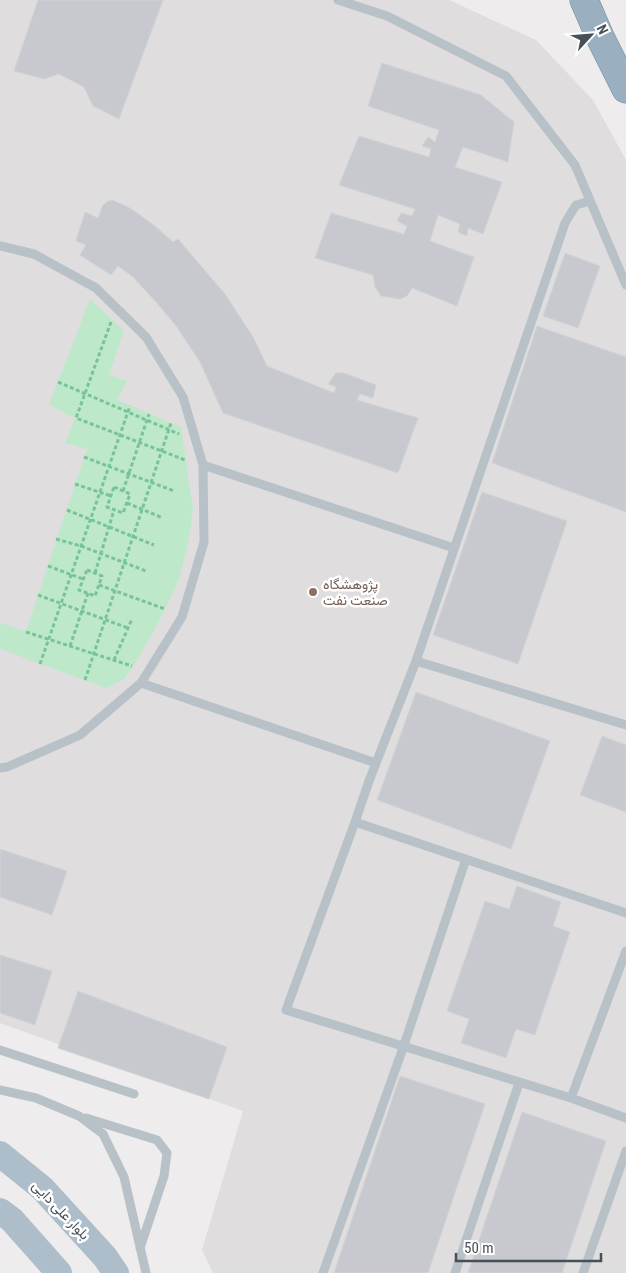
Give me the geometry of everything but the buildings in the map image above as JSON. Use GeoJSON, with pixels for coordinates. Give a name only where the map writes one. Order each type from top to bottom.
{"type":"FeatureCollection","features":[{"type":"Feature","properties":{"kind":"highway"},"geometry":{"type":"LineString","coordinates":[[572,0],[600,37]]}},
{"type":"Feature","properties":{"kind":"highway"},"geometry":{"type":"LineString","coordinates":[[584,0],[626,89]]}},
{"type":"Feature","properties":{"kind":"main road","name":"بلوار علی دایی"},"geometry":{"type":"LineString","coordinates":[[0,1154],[42,1188],[105,1257],[116,1273]]}},
{"type":"Feature","properties":{"kind":"main road"},"geometry":{"type":"LineString","coordinates":[[0,1211],[12,1220],[60,1273]]}},
{"type":"Feature","properties":{"kind":"lane"},"geometry":{"type":"LineString","coordinates":[[338,0],[387,16],[506,76],[574,165],[626,285]]}},
{"type":"Feature","properties":{"kind":"lane"},"geometry":{"type":"LineString","coordinates":[[590,201],[576,205],[565,224],[416,661],[376,763],[286,1010],[403,1048],[571,1098],[626,1118]]}},
{"type":"Feature","properties":{"kind":"lane"},"geometry":{"type":"LineString","coordinates":[[0,246],[34,254],[96,288],[146,337],[183,397],[203,465],[204,542],[182,617],[141,683],[80,735],[7,767],[0,768]]}},
{"type":"Feature","properties":{"kind":"lane"},"geometry":{"type":"LineString","coordinates":[[203,465],[454,548]]}},
{"type":"Feature","properties":{"kind":"lane"},"geometry":{"type":"LineString","coordinates":[[416,661],[626,725]]}},
{"type":"Feature","properties":{"kind":"lane"},"geometry":{"type":"LineString","coordinates":[[141,683],[376,763]]}},
{"type":"Feature","properties":{"kind":"lane"},"geometry":{"type":"LineString","coordinates":[[355,822],[626,913]]}},
{"type":"Feature","properties":{"kind":"lane"},"geometry":{"type":"LineString","coordinates":[[324,1273],[403,1048],[466,859]]}},
{"type":"Feature","properties":{"kind":"lane"},"geometry":{"type":"LineString","coordinates":[[571,1098],[626,951]]}},
{"type":"Feature","properties":{"kind":"lane"},"geometry":{"type":"LineString","coordinates":[[0,1050],[134,1094]]}},
{"type":"Feature","properties":{"kind":"lane"},"geometry":{"type":"LineString","coordinates":[[456,1273],[519,1083]]}},
{"type":"Feature","properties":{"kind":"lane"},"geometry":{"type":"LineString","coordinates":[[0,1090],[36,1098],[79,1116],[157,1140],[167,1153],[164,1176],[140,1249]]}},
{"type":"Feature","properties":{"kind":"lane"},"geometry":{"type":"LineString","coordinates":[[79,1116],[103,1134],[124,1177],[146,1273]]}},
{"type":"Feature","properties":{"kind":"lane"},"geometry":{"type":"LineString","coordinates":[[583,1273],[626,1151]]}},
{"type":"Feature","properties":{"kind":"path"},"geometry":{"type":"LineString","coordinates":[[112,319],[76,418],[185,460]]}},
{"type":"Feature","properties":{"kind":"path"},"geometry":{"type":"LineString","coordinates":[[58,382],[182,436]]}},
{"type":"Feature","properties":{"kind":"path"},"geometry":{"type":"LineString","coordinates":[[40,664],[130,406]]}},
{"type":"Feature","properties":{"kind":"path"},"geometry":{"type":"LineString","coordinates":[[123,491],[149,414]]}},
{"type":"Feature","properties":{"kind":"path"},"geometry":{"type":"LineString","coordinates":[[85,680],[171,423]]}},
{"type":"Feature","properties":{"kind":"path"},"geometry":{"type":"LineString","coordinates":[[84,457],[174,491]]}},
{"type":"Feature","properties":{"kind":"path"},"geometry":{"type":"LineString","coordinates":[[75,484],[111,496]]}},
{"type":"Feature","properties":{"kind":"path"},"geometry":{"type":"LineString","coordinates":[[114,488],[123,491],[130,494],[123,513],[107,507],[114,488]]}},
{"type":"Feature","properties":{"kind":"path"},"geometry":{"type":"LineString","coordinates":[[127,503],[163,518]]}},
{"type":"Feature","properties":{"kind":"path"},"geometry":{"type":"LineString","coordinates":[[66,510],[154,545]]}},
{"type":"Feature","properties":{"kind":"path"},"geometry":{"type":"LineString","coordinates":[[95,573],[114,510]]}},
{"type":"Feature","properties":{"kind":"path"},"geometry":{"type":"LineString","coordinates":[[56,540],[81,546],[146,571]]}},
{"type":"Feature","properties":{"kind":"path"},"geometry":{"type":"LineString","coordinates":[[48,566],[84,579]]}},
{"type":"Feature","properties":{"kind":"path"},"geometry":{"type":"LineString","coordinates":[[87,570],[95,573],[102,576],[95,596],[79,590],[87,570]]}},
{"type":"Feature","properties":{"kind":"path"},"geometry":{"type":"LineString","coordinates":[[99,586],[166,609]]}},
{"type":"Feature","properties":{"kind":"path"},"geometry":{"type":"LineString","coordinates":[[70,646],[88,593]]}},
{"type":"Feature","properties":{"kind":"path"},"geometry":{"type":"LineString","coordinates":[[38,595],[128,628]]}},
{"type":"Feature","properties":{"kind":"path"},"geometry":{"type":"LineString","coordinates":[[114,660],[132,619]]}},
{"type":"Feature","properties":{"kind":"path"},"geometry":{"type":"LineString","coordinates":[[26,632],[132,666]]}},
{"type":"Feature","properties":{"kind":"shaded area","name":"پژوهشگاه صنعت نفت"},"geometry":{"type":"Polygon","coordinates":[[[0,0],[449,0],[536,40],[593,100],[626,160],[626,1273],[213,1273],[202,1250],[243,1111],[0,1023],[0,0]]]}},
{"type":"Feature","properties":{"kind":"green space"},"geometry":{"type":"Polygon","coordinates":[[[90,299],[124,331],[109,375],[127,381],[117,400],[181,427],[193,509],[189,538],[179,579],[159,621],[124,679],[106,688],[0,649],[0,623],[26,631],[87,449],[65,443],[75,418],[49,405],[90,299]]]}},
{"type":"Feature","properties":{"kind":"place","name":"پژوهشگاه صنعت نفت"},"geometry":{"type":"Point","coordinates":[313,592]}}]}
